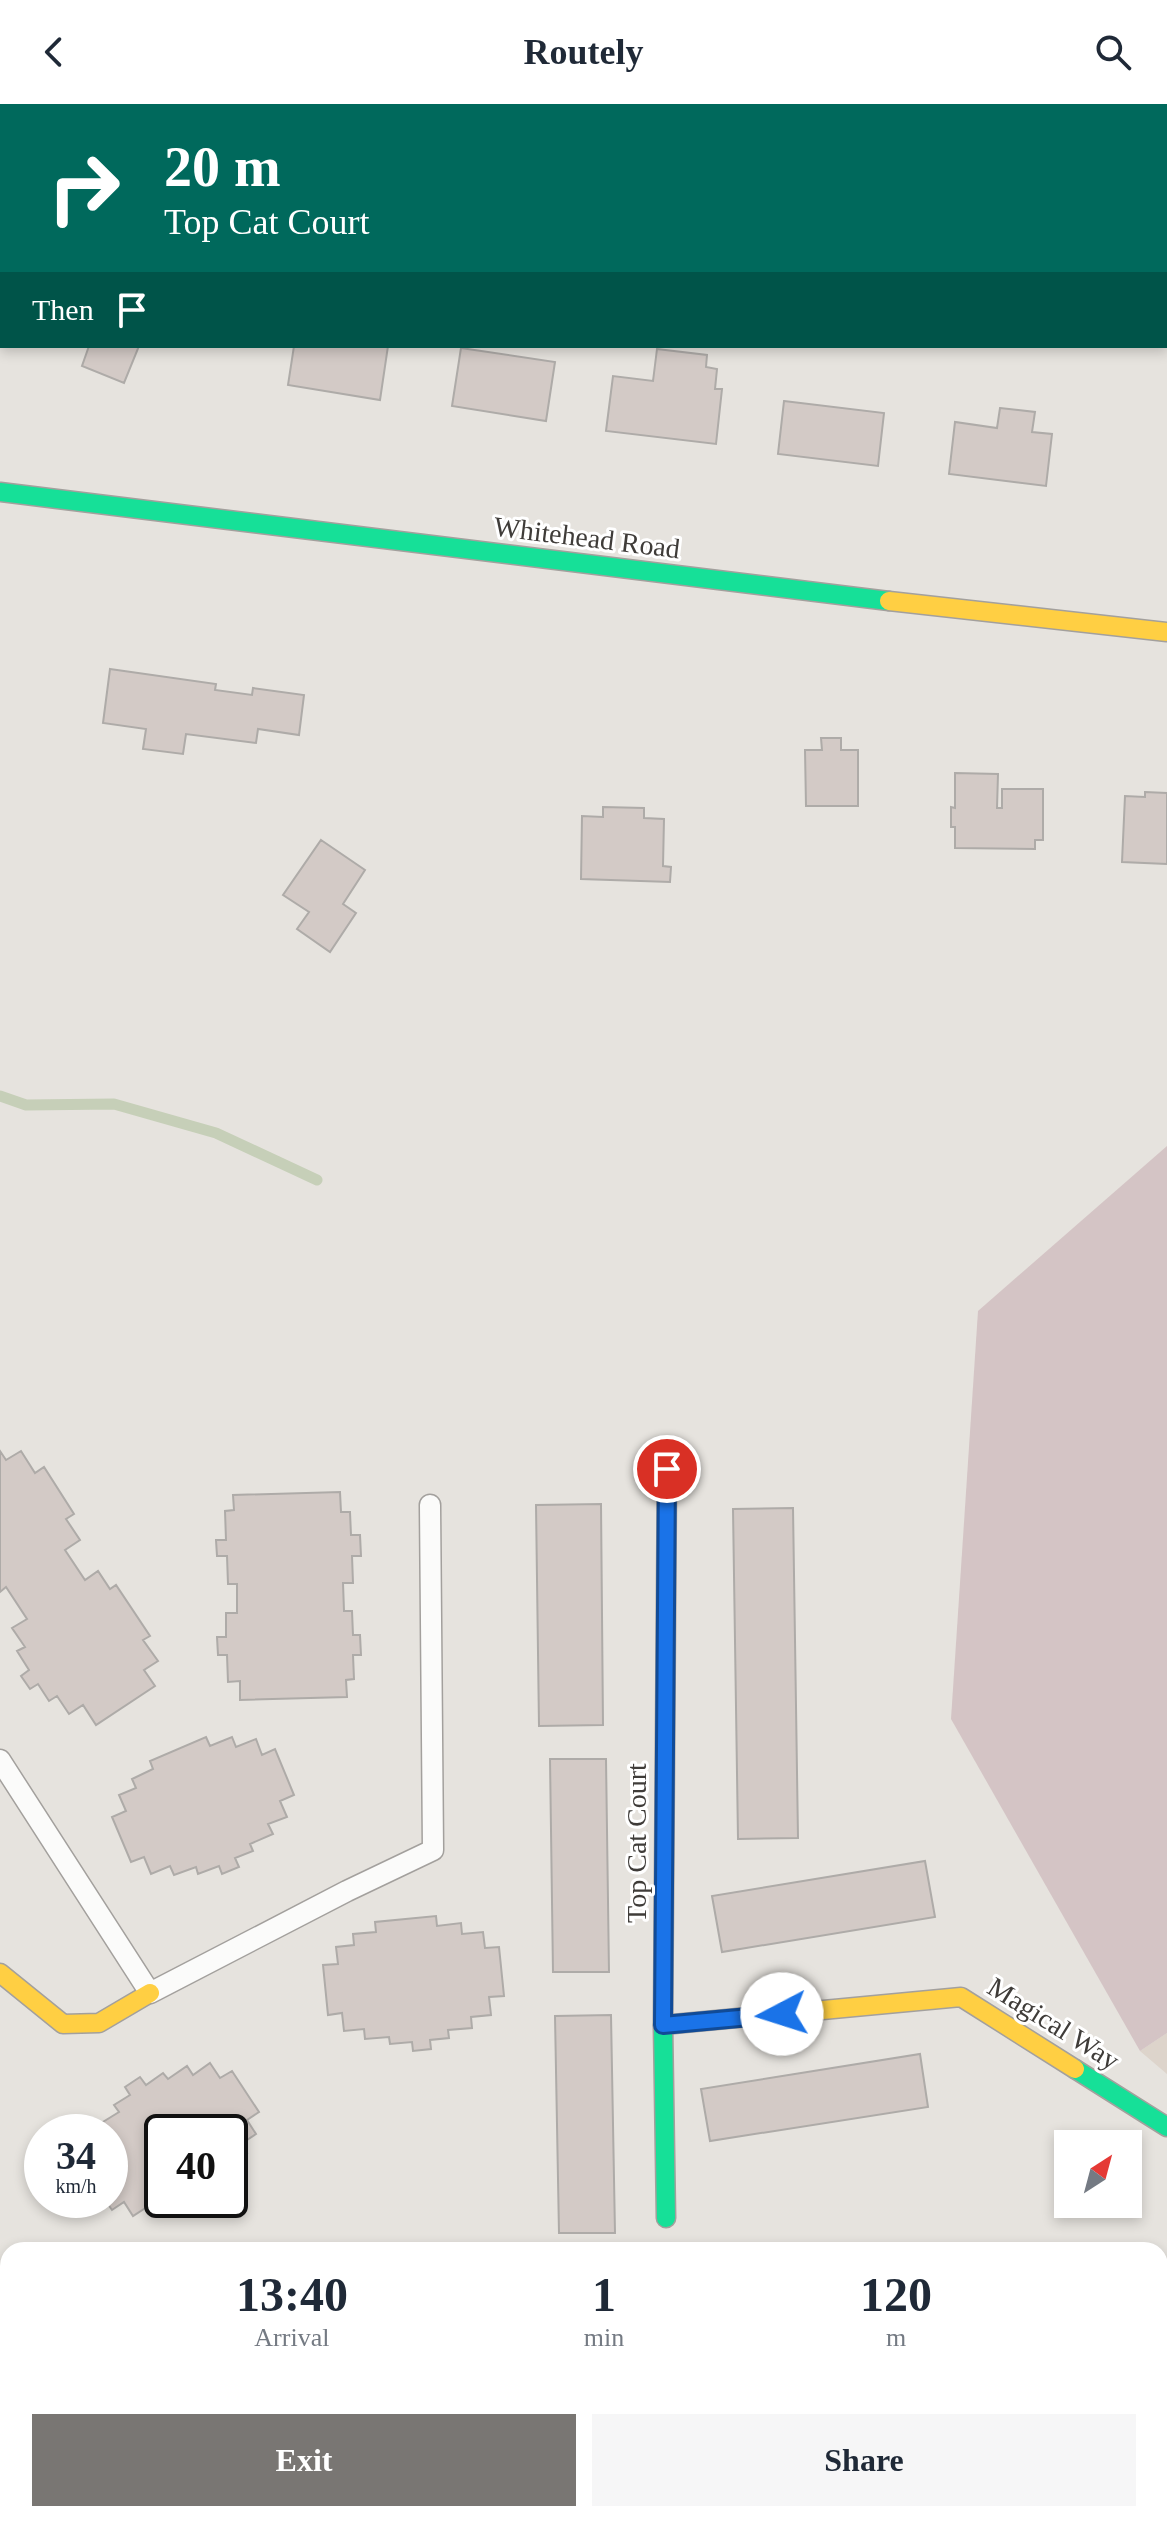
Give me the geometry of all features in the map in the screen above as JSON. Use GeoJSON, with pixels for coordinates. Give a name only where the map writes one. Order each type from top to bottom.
{"type":"FeatureCollection","features":[{"type":"Feature","properties":{"kind":"street","name":"Whitehead Road"},"geometry":{"type":"LineString","coordinates":[[0,492],[978,612],[1167,632]]}},
{"type":"Feature","properties":{"kind":"street","name":"Top Cat Court"},"geometry":{"type":"LineString","coordinates":[[666,2218],[663,2025],[667,1469]]}},
{"type":"Feature","properties":{"kind":"street"},"geometry":{"type":"LineString","coordinates":[[0,1973],[63,2024],[99,2023],[150,1993]]}},
{"type":"Feature","properties":{"kind":"street","name":"Magical Way"},"geometry":{"type":"LineString","coordinates":[[663,2025],[961,1997],[1167,2127]]}},
{"type":"Feature","properties":{"kind":"lane"},"geometry":{"type":"LineString","coordinates":[[0,1760],[150,1993],[433,1850],[430,1505]]}},
{"type":"Feature","properties":{"kind":"shaded area"},"geometry":{"type":"Polygon","coordinates":[[[1167,1146],[1167,2033],[1140,2051],[951,1719],[978,1311],[1167,1146]]]}},
{"type":"Feature","properties":{"kind":"shaded area"},"geometry":{"type":"Polygon","coordinates":[[[1167,2033],[1167,2074],[1140,2051],[1167,2033]]]}},
{"type":"Feature","properties":{"kind":"building"},"geometry":{"type":"Polygon","coordinates":[[[88,348],[138,348],[124,383],[82,366],[88,348]]]}},
{"type":"Feature","properties":{"kind":"building"},"geometry":{"type":"Polygon","coordinates":[[[294,348],[388,348],[380,400],[288,385],[294,348]]]}},
{"type":"Feature","properties":{"kind":"building"},"geometry":{"type":"Polygon","coordinates":[[[461,348],[555,362],[546,421],[452,406],[461,348]]]}},
{"type":"Feature","properties":{"kind":"building"},"geometry":{"type":"Polygon","coordinates":[[[657,349],[707,355],[706,367],[717,369],[715,389],[722,389],[716,444],[606,431],[613,376],[653,381],[657,349]]]}},
{"type":"Feature","properties":{"kind":"building"},"geometry":{"type":"Polygon","coordinates":[[[784,401],[884,413],[878,466],[778,454],[784,401]]]}},
{"type":"Feature","properties":{"kind":"building"},"geometry":{"type":"Polygon","coordinates":[[[1000,408],[1035,412],[1032,432],[1052,434],[1046,486],[949,474],[955,422],[997,428],[1000,408]]]}},
{"type":"Feature","properties":{"kind":"building"},"geometry":{"type":"Polygon","coordinates":[[[110,669],[216,684],[215,690],[252,695],[253,688],[304,695],[299,735],[258,729],[256,743],[186,734],[183,754],[143,749],[146,729],[103,723],[110,669]]]}},
{"type":"Feature","properties":{"kind":"building"},"geometry":{"type":"Polygon","coordinates":[[[821,738],[841,738],[841,750],[858,750],[858,806],[806,806],[805,750],[822,750],[821,738]]]}},
{"type":"Feature","properties":{"kind":"building"},"geometry":{"type":"Polygon","coordinates":[[[955,773],[998,774],[997,808],[1002,808],[1002,789],[1043,789],[1043,840],[1035,840],[1035,849],[955,848],[951,807],[955,808],[955,773]]]}},
{"type":"Feature","properties":{"kind":"building"},"geometry":{"type":"Polygon","coordinates":[[[1145,792],[1167,793],[1167,864],[1122,862],[1125,796],[1145,797],[1145,792]]]}},
{"type":"Feature","properties":{"kind":"building"},"geometry":{"type":"Polygon","coordinates":[[[603,807],[644,808],[644,818],[664,819],[663,866],[671,867],[670,882],[581,879],[582,816],[603,817],[603,807]]]}},
{"type":"Feature","properties":{"kind":"building"},"geometry":{"type":"Polygon","coordinates":[[[321,840],[365,870],[343,904],[356,913],[330,952],[297,929],[309,912],[283,895],[321,840]]]}},
{"type":"Feature","properties":{"kind":"building"},"geometry":{"type":"Polygon","coordinates":[[[0,1451],[6,1460],[21,1451],[35,1473],[44,1467],[74,1514],[66,1519],[80,1540],[65,1550],[85,1580],[98,1571],[110,1589],[116,1585],[150,1636],[143,1640],[158,1661],[144,1670],[155,1686],[96,1725],[83,1705],[69,1714],[57,1696],[49,1701],[38,1684],[30,1689],[21,1676],[29,1670],[17,1651],[25,1647],[12,1628],[27,1619],[6,1587],[0,1592],[0,1451]]]}},
{"type":"Feature","properties":{"kind":"building"},"geometry":{"type":"Polygon","coordinates":[[[340,1492],[341,1512],[350,1512],[351,1535],[360,1535],[361,1556],[352,1556],[353,1583],[343,1583],[344,1611],[352,1611],[353,1635],[360,1635],[361,1655],[353,1655],[354,1679],[346,1680],[347,1697],[240,1700],[240,1681],[228,1682],[227,1655],[218,1655],[217,1637],[226,1637],[226,1613],[237,1613],[237,1584],[228,1584],[227,1556],[217,1556],[216,1540],[226,1540],[225,1511],[234,1510],[233,1495],[340,1492]]]}},
{"type":"Feature","properties":{"kind":"building"},"geometry":{"type":"Polygon","coordinates":[[[601,1504],[603,1725],[539,1726],[536,1505],[601,1504]]]}},
{"type":"Feature","properties":{"kind":"building"},"geometry":{"type":"Polygon","coordinates":[[[793,1508],[798,1838],[738,1839],[733,1509],[793,1508]]]}},
{"type":"Feature","properties":{"kind":"building"},"geometry":{"type":"Polygon","coordinates":[[[206,1737],[210,1746],[232,1737],[236,1747],[256,1739],[262,1755],[275,1749],[294,1795],[280,1801],[287,1817],[268,1824],[273,1834],[250,1844],[253,1851],[235,1858],[239,1867],[222,1874],[219,1866],[198,1874],[196,1867],[174,1875],[170,1866],[151,1874],[144,1857],[131,1862],[112,1817],[126,1811],[119,1795],[136,1788],[132,1779],[153,1769],[150,1761],[206,1737]]]}},
{"type":"Feature","properties":{"kind":"building"},"geometry":{"type":"Polygon","coordinates":[[[550,1759],[606,1759],[609,1972],[553,1972],[550,1759]]]}},
{"type":"Feature","properties":{"kind":"building"},"geometry":{"type":"Polygon","coordinates":[[[925,1861],[935,1917],[722,1952],[712,1896],[925,1861]]]}},
{"type":"Feature","properties":{"kind":"building"},"geometry":{"type":"Polygon","coordinates":[[[436,1916],[437,1926],[461,1923],[462,1934],[483,1932],[485,1948],[499,1947],[504,1996],[489,1997],[491,2015],[471,2017],[472,2028],[448,2030],[449,2038],[430,2040],[431,2049],[413,2051],[412,2042],[390,2044],[389,2037],[365,2039],[364,2029],[344,2031],[342,2013],[328,2015],[323,1965],[338,1964],[336,1947],[354,1945],[353,1934],[376,1932],[375,1922],[436,1916]]]}},
{"type":"Feature","properties":{"kind":"building"},"geometry":{"type":"Polygon","coordinates":[[[611,2015],[615,2233],[559,2233],[555,2016],[611,2015]]]}},
{"type":"Feature","properties":{"kind":"building"},"geometry":{"type":"Polygon","coordinates":[[[920,2054],[928,2107],[710,2141],[701,2089],[920,2054]]]}},
{"type":"Feature","properties":{"kind":"building"},"geometry":{"type":"Polygon","coordinates":[[[210,2063],[220,2078],[232,2071],[259,2112],[248,2119],[248,2114],[144,2114],[144,2209],[133,2216],[128,2208],[128,2114],[116,2114],[119,2112],[114,2105],[130,2095],[125,2087],[140,2077],[146,2085],[163,2073],[168,2079],[187,2066],[193,2075],[210,2063]]]}},
{"type":"Feature","properties":{"kind":"building"},"geometry":{"type":"Polygon","coordinates":[[[248,2122],[256,2134],[248,2139],[248,2122]]]}},
{"type":"Feature","properties":{"kind":"waterway"},"geometry":{"type":"LineString","coordinates":[[0,1096],[26,1105],[114,1104],[216,1133],[317,1180]]}},
{"type":"Feature","properties":{"kind":"traffic: fast"},"geometry":{"type":"LineString","coordinates":[[0,492],[889,601]]}},
{"type":"Feature","properties":{"kind":"traffic: fast"},"geometry":{"type":"LineString","coordinates":[[666,2218],[663,2025],[667,1469]]}},
{"type":"Feature","properties":{"kind":"traffic: fast"},"geometry":{"type":"LineString","coordinates":[[1075,2069],[1167,2127]]}},
{"type":"Feature","properties":{"kind":"traffic: slow"},"geometry":{"type":"LineString","coordinates":[[889,601],[1167,632]]}},
{"type":"Feature","properties":{"kind":"traffic: slow"},"geometry":{"type":"LineString","coordinates":[[0,1973],[63,2024],[99,2023],[150,1993]]}},
{"type":"Feature","properties":{"kind":"traffic: slow"},"geometry":{"type":"LineString","coordinates":[[663,2025],[961,1997],[1075,2069]]}},
{"type":"Feature","properties":{"kind":"route"},"geometry":{"type":"LineString","coordinates":[[667,1469],[663,2025],[782,2014]]}}]}
